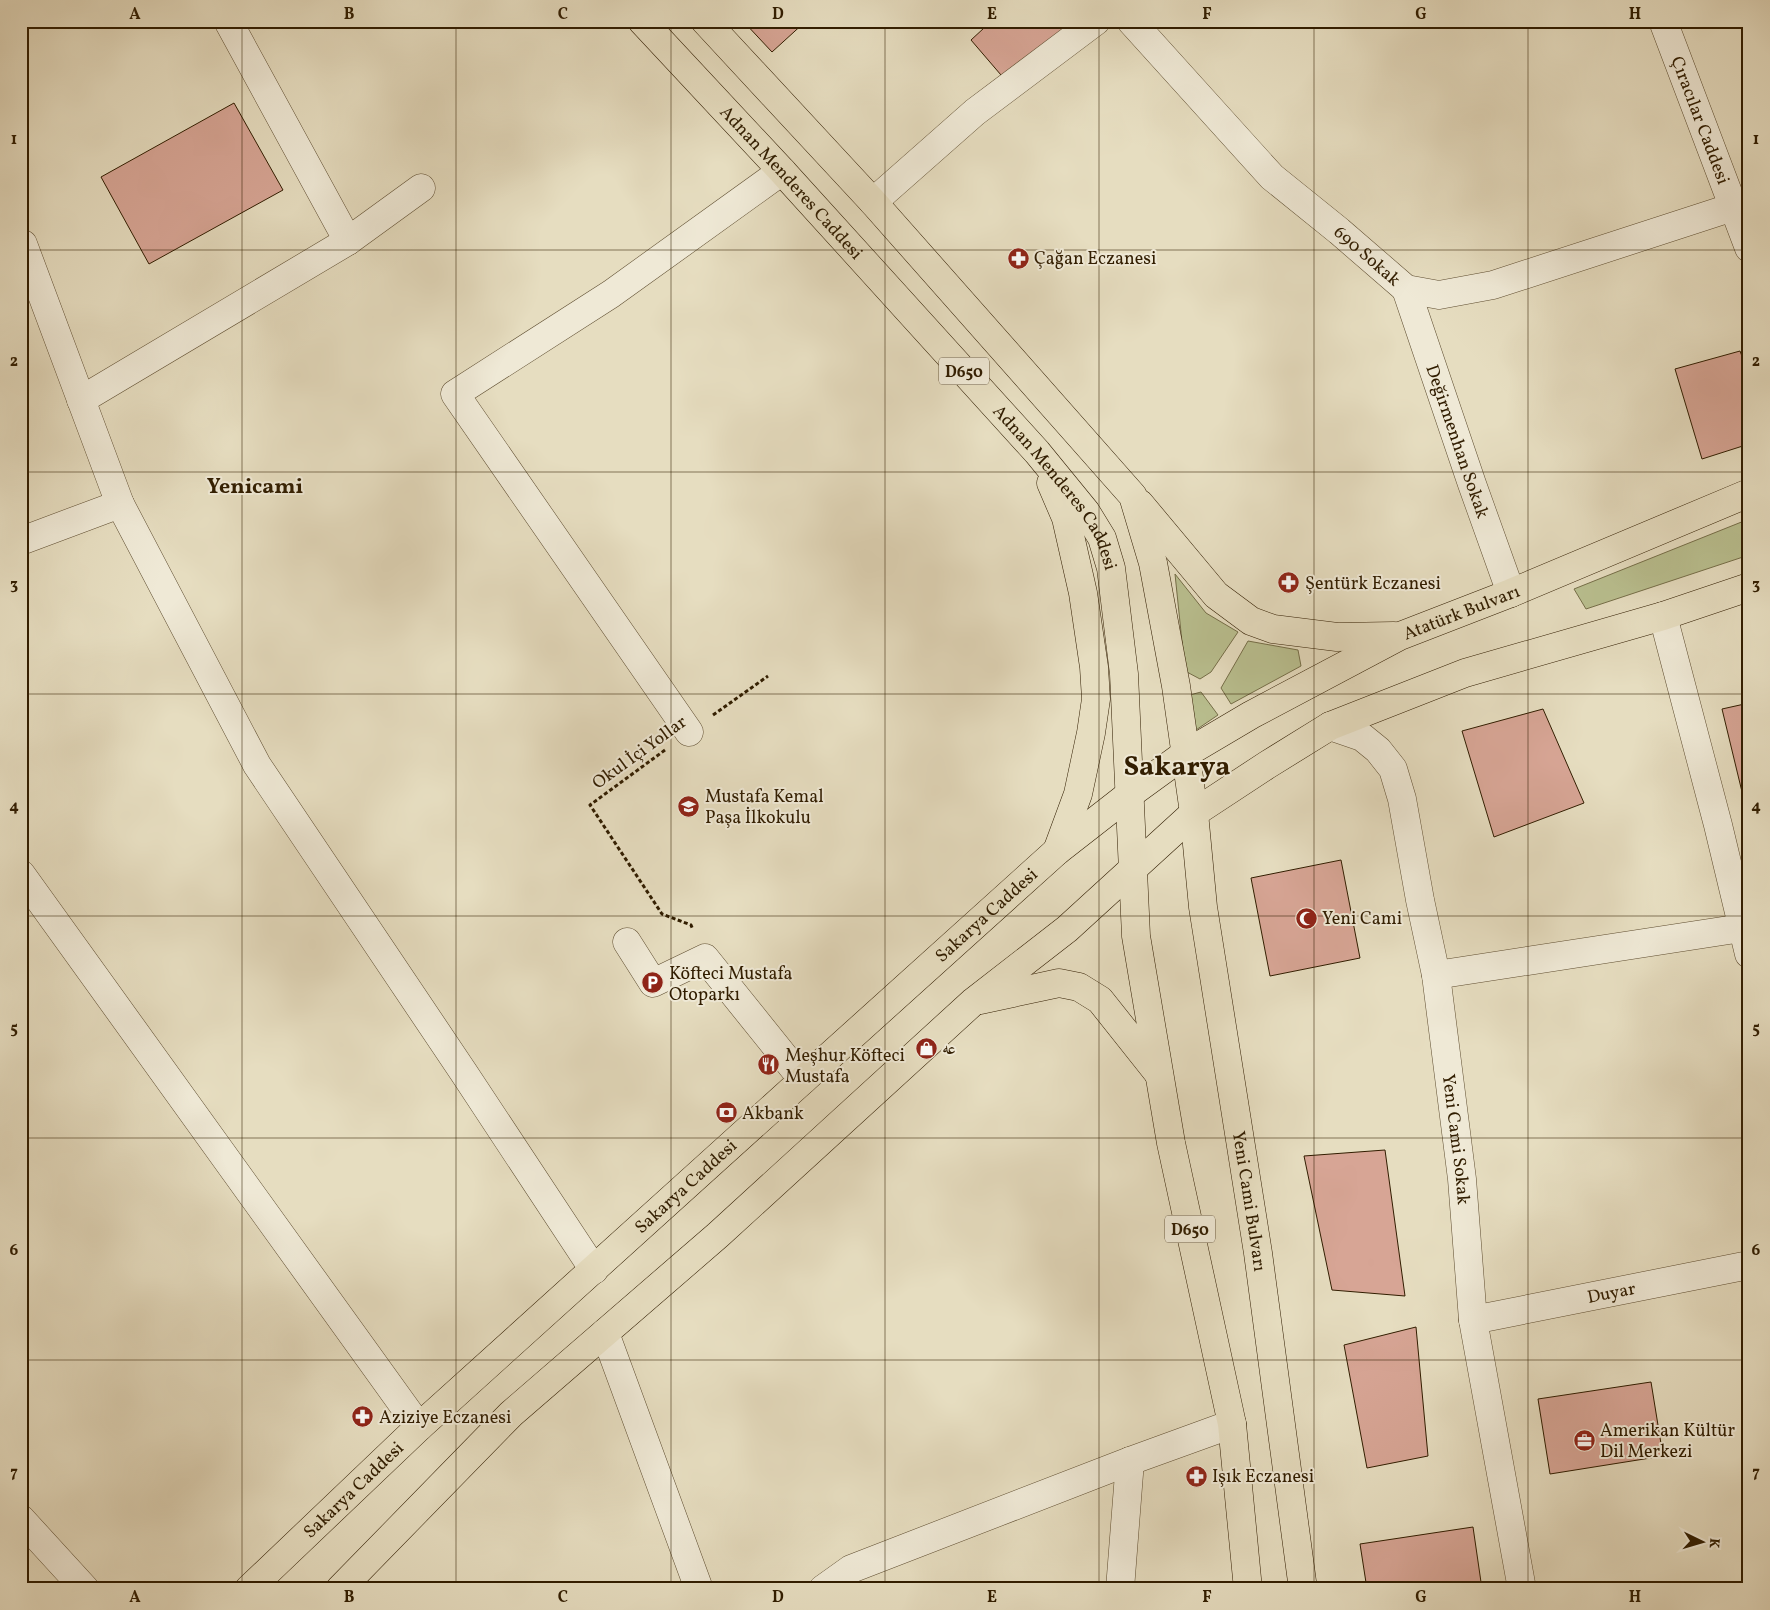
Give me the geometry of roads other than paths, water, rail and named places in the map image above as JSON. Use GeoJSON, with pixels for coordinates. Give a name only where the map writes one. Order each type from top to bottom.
{"type":"FeatureCollection","features":[{"type":"Feature","properties":{"kind":"main road","name":"Adnan Menderes Caddesi"},"geometry":{"type":"LineString","coordinates":[[642,21],[782,171],[1037,452],[1086,512],[1102,538],[1111,568],[1124,674],[1133,868]]}},
{"type":"Feature","properties":{"kind":"main road"},"geometry":{"type":"LineString","coordinates":[[705,21],[873,202],[1133,496],[1216,595],[1251,621],[1273,629],[1336,637],[1400,636]]}},
{"type":"Feature","properties":{"kind":"main road"},"geometry":{"type":"LineString","coordinates":[[1037,452],[1066,518],[1084,593],[1096,699],[1078,794],[1057,851]]}},
{"type":"Feature","properties":{"kind":"main road","name":"Atatürk Bulvarı"},"geometry":{"type":"LineString","coordinates":[[1130,794],[1185,754],[1251,715],[1400,636],[1511,593],[1749,493]]}},
{"type":"Feature","properties":{"kind":"main road"},"geometry":{"type":"LineString","coordinates":[[1133,496],[1152,563],[1176,686],[1185,754]]}},
{"type":"Feature","properties":{"kind":"main road"},"geometry":{"type":"LineString","coordinates":[[340,1589],[511,1414],[718,1234],[973,1002],[1067,929],[1194,813],[1330,726],[1465,672],[1663,616],[1749,587]]}},
{"type":"Feature","properties":{"kind":"main road","name":"Yeni Cami Bulvarı"},"geometry":{"type":"LineString","coordinates":[[1185,754],[1194,813],[1200,884],[1258,1253],[1303,1589]]}},
{"type":"Feature","properties":{"kind":"main road"},"geometry":{"type":"LineString","coordinates":[[1200,884],[1216,821],[1226,802],[1241,782]]}},
{"type":"Feature","properties":{"kind":"main road","name":"Sakarya Caddesi"},"geometry":{"type":"LineString","coordinates":[[249,1589],[419,1427],[803,1080],[1057,851],[1130,794]]}},
{"type":"Feature","properties":{"kind":"main road","name":"D650"},"geometry":{"type":"LineString","coordinates":[[1133,868],[1136,936],[1158,1074],[1171,1143],[1232,1424],[1248,1589]]}},
{"type":"Feature","properties":{"kind":"main road"},"geometry":{"type":"LineString","coordinates":[[973,1002],[1059,983],[1079,987],[1100,1000],[1158,1074]]}},
{"type":"Feature","properties":{"kind":"street"},"geometry":{"type":"LineString","coordinates":[[228,21],[348,241]]}},
{"type":"Feature","properties":{"kind":"street"},"geometry":{"type":"LineString","coordinates":[[873,202],[975,112],[1096,21]]}},
{"type":"Feature","properties":{"kind":"street","name":"690 Sokak"},"geometry":{"type":"LineString","coordinates":[[1131,21],[1272,177],[1339,231],[1406,289],[1439,295],[1492,285],[1733,207]]}},
{"type":"Feature","properties":{"kind":"street","name":"Çıracılar Caddesi"},"geometry":{"type":"LineString","coordinates":[[1663,21],[1749,248]]}},
{"type":"Feature","properties":{"kind":"street"},"geometry":{"type":"LineString","coordinates":[[689,732],[455,394],[610,294],[782,171]]}},
{"type":"Feature","properties":{"kind":"street"},"geometry":{"type":"LineString","coordinates":[[81,400],[348,241],[420,188]]}},
{"type":"Feature","properties":{"kind":"street"},"geometry":{"type":"LineString","coordinates":[[23,244],[120,504],[257,765],[594,1270]]}},
{"type":"Feature","properties":{"kind":"street","name":"Değirmenhan Sokak"},"geometry":{"type":"LineString","coordinates":[[1406,289],[1511,593]]}},
{"type":"Feature","properties":{"kind":"street"},"geometry":{"type":"LineString","coordinates":[[21,541],[120,504]]}},
{"type":"Feature","properties":{"kind":"street"},"geometry":{"type":"LineString","coordinates":[[1663,616],[1718,825],[1749,954]]}},
{"type":"Feature","properties":{"kind":"street","name":"Yeni Cami Sokak"},"geometry":{"type":"LineString","coordinates":[[1330,726],[1362,737],[1378,750],[1393,769],[1402,800],[1436,975],[1462,1179],[1473,1320],[1522,1589]]}},
{"type":"Feature","properties":{"kind":"street"},"geometry":{"type":"LineString","coordinates":[[21,874],[419,1427]]}},
{"type":"Feature","properties":{"kind":"street"},"geometry":{"type":"LineString","coordinates":[[1436,975],[1742,928]]}},
{"type":"Feature","properties":{"kind":"street"},"geometry":{"type":"LineString","coordinates":[[627,942],[653,984],[705,958],[803,1080]]}},
{"type":"Feature","properties":{"kind":"street","name":"Duyar"},"geometry":{"type":"LineString","coordinates":[[1473,1320],[1749,1265]]}},
{"type":"Feature","properties":{"kind":"street"},"geometry":{"type":"LineString","coordinates":[[605,1333],[699,1589]]}},
{"type":"Feature","properties":{"kind":"street"},"geometry":{"type":"LineString","coordinates":[[823,1589],[851,1568],[1130,1460],[1232,1424]]}},
{"type":"Feature","properties":{"kind":"street"},"geometry":{"type":"LineString","coordinates":[[1120,1589],[1130,1460]]}},
{"type":"Feature","properties":{"kind":"street"},"geometry":{"type":"LineString","coordinates":[[21,1519],[85,1589]]}},
{"type":"Feature","properties":{"kind":"place","name":"Çağan Eczanesi"},"geometry":{"type":"Point","coordinates":[1018,258]}},
{"type":"Feature","properties":{"kind":"place","name":"Şentürk Eczanesi"},"geometry":{"type":"Point","coordinates":[1289,583]}},
{"type":"Feature","properties":{"kind":"place","name":"Mustafa Kemal Paşa İlkokulu"},"geometry":{"type":"Point","coordinates":[689,806]}},
{"type":"Feature","properties":{"kind":"place","name":"Yeni Cami"},"geometry":{"type":"Point","coordinates":[1306,918]}},
{"type":"Feature","properties":{"kind":"place","name":"Köfteci Mustafa Otoparkı"},"geometry":{"type":"Point","coordinates":[653,983]}},
{"type":"Feature","properties":{"kind":"place","name":"عه"},"geometry":{"type":"Point","coordinates":[926,1048]}},
{"type":"Feature","properties":{"kind":"place","name":"Meşhur Köfteci Mustafa"},"geometry":{"type":"Point","coordinates":[769,1065]}},
{"type":"Feature","properties":{"kind":"place","name":"Akbank"},"geometry":{"type":"Point","coordinates":[726,1113]}},
{"type":"Feature","properties":{"kind":"place","name":"Aziziye Eczanesi"},"geometry":{"type":"Point","coordinates":[363,1417]}},
{"type":"Feature","properties":{"kind":"place","name":"Amerikan Kültür Dil Merkezi"},"geometry":{"type":"Point","coordinates":[1584,1440]}},
{"type":"Feature","properties":{"kind":"place","name":"Işık Eczanesi"},"geometry":{"type":"Point","coordinates":[1196,1476]}},
{"type":"Feature","properties":{"kind":"district","name":"Yenicami"},"geometry":{"type":"Point","coordinates":[255,485]}},
{"type":"Feature","properties":{"kind":"district","name":"Sakarya"},"geometry":{"type":"Point","coordinates":[1177,765]}}]}
